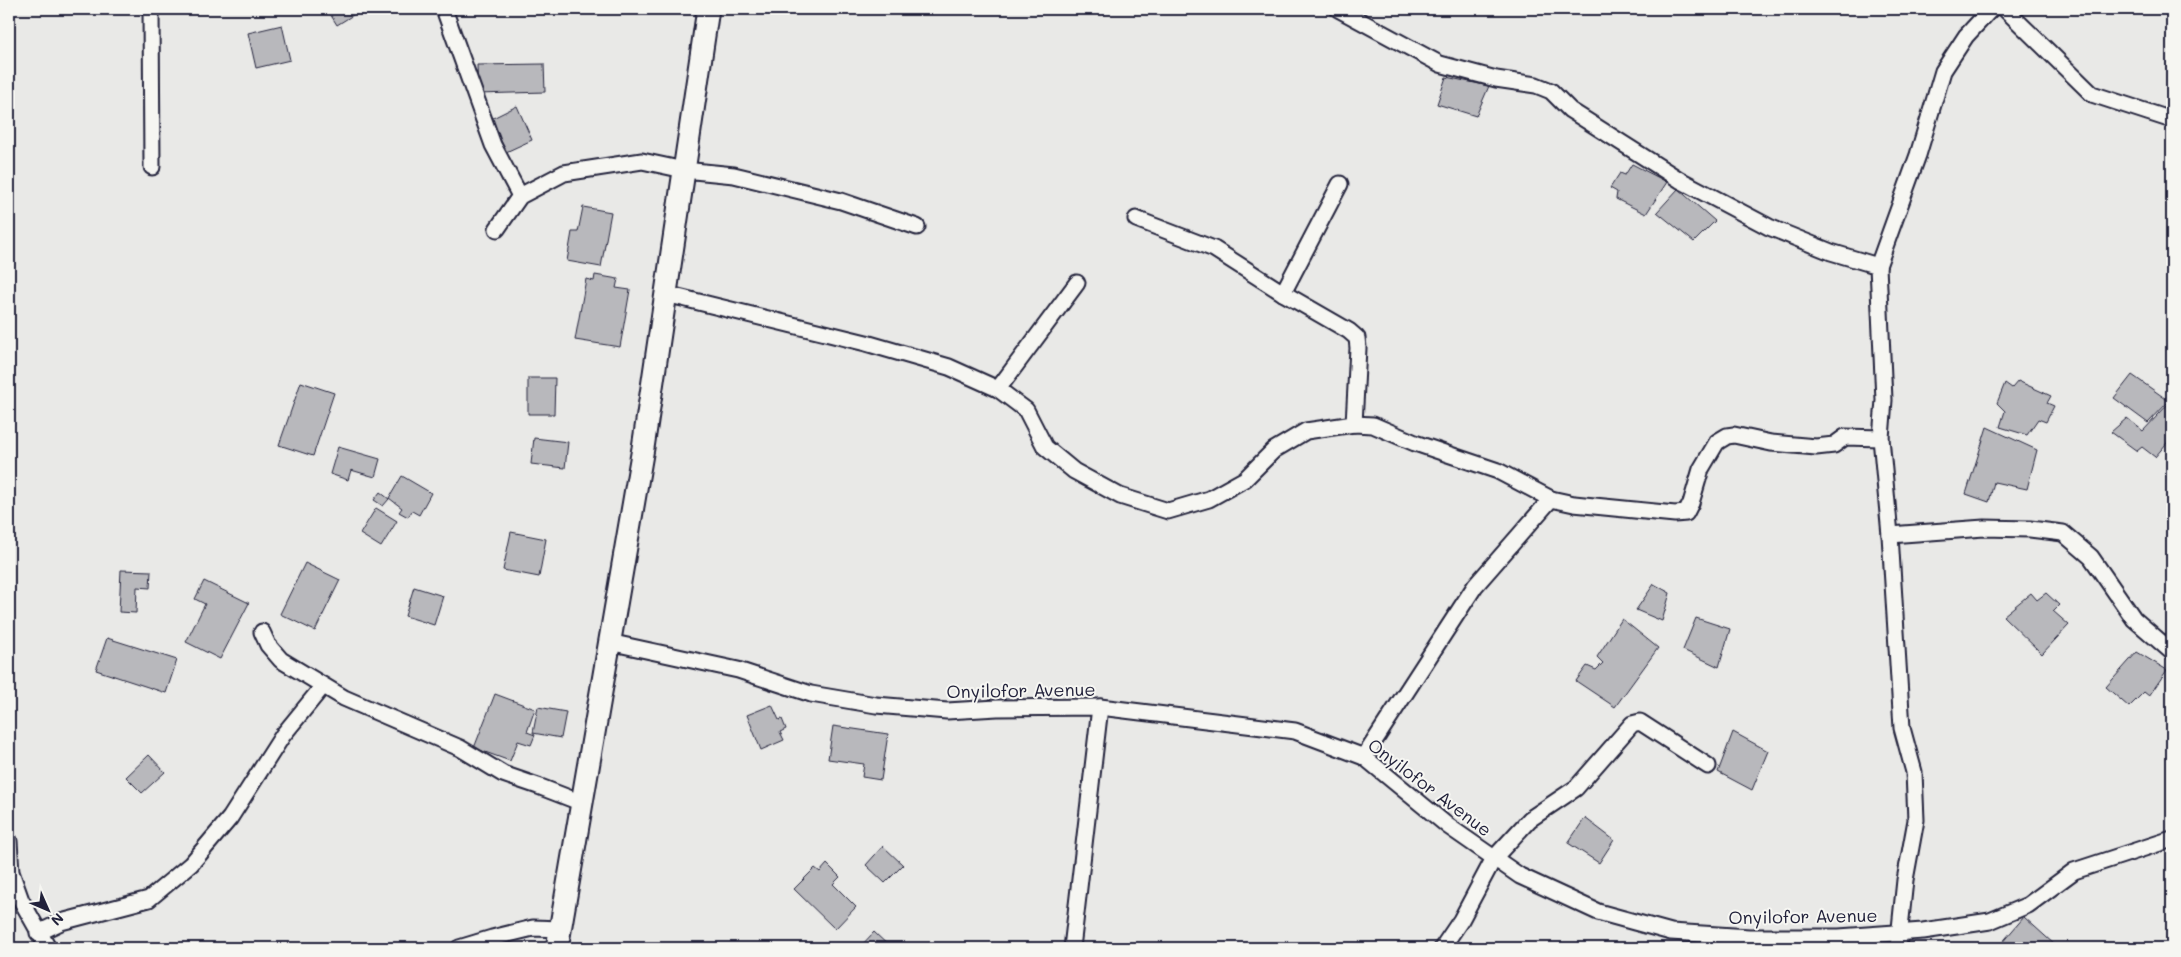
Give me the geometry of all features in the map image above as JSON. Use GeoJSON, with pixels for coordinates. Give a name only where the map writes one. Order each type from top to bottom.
{"type":"FeatureCollection","features":[{"type":"Feature","properties":{"kind":"main road"},"geometry":{"type":"LineString","coordinates":[[559,939],[643,448],[708,9]]}},
{"type":"Feature","properties":{"kind":"street"},"geometry":{"type":"LineString","coordinates":[[151,9],[152,167]]}},
{"type":"Feature","properties":{"kind":"street"},"geometry":{"type":"LineString","coordinates":[[444,9],[494,145],[520,196]]}},
{"type":"Feature","properties":{"kind":"street"},"geometry":{"type":"LineString","coordinates":[[1338,9],[1440,64],[1496,79],[1536,85],[1551,92],[1570,110],[1688,184],[1769,227],[1831,252],[1878,266]]}},
{"type":"Feature","properties":{"kind":"street"},"geometry":{"type":"LineString","coordinates":[[1898,948],[1905,880],[1916,820],[1914,772],[1902,728],[1890,535],[1881,438],[1884,400],[1878,266],[1918,155],[1943,71],[1966,36],[1991,9]]}},
{"type":"Feature","properties":{"kind":"street"},"geometry":{"type":"LineString","coordinates":[[2005,9],[2092,94],[2172,120]]}},
{"type":"Feature","properties":{"kind":"street"},"geometry":{"type":"LineString","coordinates":[[497,229],[520,196],[564,173],[642,161],[684,170],[734,175],[822,196],[917,227]]}},
{"type":"Feature","properties":{"kind":"street"},"geometry":{"type":"LineString","coordinates":[[1283,293],[1340,184]]}},
{"type":"Feature","properties":{"kind":"street"},"geometry":{"type":"LineString","coordinates":[[1136,219],[1214,249],[1283,293],[1349,331],[1356,338],[1358,348],[1354,424]]}},
{"type":"Feature","properties":{"kind":"street"},"geometry":{"type":"LineString","coordinates":[[998,389],[1077,283]]}},
{"type":"Feature","properties":{"kind":"street"},"geometry":{"type":"LineString","coordinates":[[666,294],[875,345],[949,367],[998,389],[1026,410],[1045,447],[1074,470],[1120,496],[1168,511],[1209,500],[1245,479],[1274,450],[1306,431],[1354,424],[1373,425],[1423,446],[1498,470],[1551,499],[1574,504],[1675,514],[1686,513],[1691,503],[1701,469],[1717,442],[1727,436],[1734,435],[1771,443],[1816,447],[1834,445],[1845,437],[1881,438]]}},
{"type":"Feature","properties":{"kind":"street"},"geometry":{"type":"LineString","coordinates":[[1364,757],[1474,586],[1551,499]]}},
{"type":"Feature","properties":{"kind":"street"},"geometry":{"type":"LineString","coordinates":[[1890,535],[1984,528],[2030,528],[2063,533],[2091,557],[2134,619],[2172,652]]}},
{"type":"Feature","properties":{"kind":"street"},"geometry":{"type":"LineString","coordinates":[[262,632],[268,645],[281,660],[344,698],[460,748],[503,774],[582,803]]}},
{"type":"Feature","properties":{"kind":"street","name":"Onyilofor Avenue"},"geometry":{"type":"LineString","coordinates":[[609,642],[738,670],[811,694],[876,705],[947,710],[1100,707],[1295,731],[1364,757],[1448,826],[1520,876],[1598,912],[1671,932],[1749,937],[1839,937],[1899,933],[1990,921],[2028,905],[2074,871],[2172,839]]}},
{"type":"Feature","properties":{"kind":"street"},"geometry":{"type":"LineString","coordinates":[[38,933],[61,922],[149,899],[191,864],[230,818],[283,735],[323,686]]}},
{"type":"Feature","properties":{"kind":"street"},"geometry":{"type":"LineString","coordinates":[[1072,948],[1100,707]]}},
{"type":"Feature","properties":{"kind":"street"},"geometry":{"type":"LineString","coordinates":[[1442,948],[1461,920],[1494,858],[1530,819],[1576,788],[1632,724],[1640,722],[1708,766]]}},
{"type":"Feature","properties":{"kind":"street"},"geometry":{"type":"LineString","coordinates":[[9,840],[11,872],[21,900],[48,948]]}},
{"type":"Feature","properties":{"kind":"street"},"geometry":{"type":"LineString","coordinates":[[459,948],[533,928],[559,939]]}},
{"type":"Feature","properties":{"kind":"building"},"geometry":{"type":"Polygon","coordinates":[[[327,9],[357,9],[358,12],[337,25],[327,9]]]}},
{"type":"Feature","properties":{"kind":"building"},"geometry":{"type":"Polygon","coordinates":[[[282,25],[290,60],[256,68],[248,33],[282,25]]]}},
{"type":"Feature","properties":{"kind":"building"},"geometry":{"type":"Polygon","coordinates":[[[544,64],[545,92],[478,94],[477,65],[544,64]]]}},
{"type":"Feature","properties":{"kind":"building"},"geometry":{"type":"Polygon","coordinates":[[[1446,77],[1489,86],[1476,116],[1437,104],[1446,77]]]}},
{"type":"Feature","properties":{"kind":"building"},"geometry":{"type":"Polygon","coordinates":[[[517,106],[532,140],[506,152],[491,119],[517,106]]]}},
{"type":"Feature","properties":{"kind":"building"},"geometry":{"type":"Polygon","coordinates":[[[1632,164],[1667,182],[1646,214],[1616,199],[1617,192],[1610,188],[1620,173],[1625,175],[1632,164]]]}},
{"type":"Feature","properties":{"kind":"building"},"geometry":{"type":"Polygon","coordinates":[[[1678,189],[1715,221],[1694,242],[1657,212],[1678,189]]]}},
{"type":"Feature","properties":{"kind":"building"},"geometry":{"type":"Polygon","coordinates":[[[583,207],[611,212],[601,267],[567,261],[572,232],[578,232],[583,207]]]}},
{"type":"Feature","properties":{"kind":"building"},"geometry":{"type":"Polygon","coordinates":[[[595,275],[618,279],[616,288],[630,290],[620,347],[575,340],[586,279],[594,281],[595,275]]]}},
{"type":"Feature","properties":{"kind":"building"},"geometry":{"type":"Polygon","coordinates":[[[2132,375],[2169,401],[2148,423],[2114,398],[2132,375]]]}},
{"type":"Feature","properties":{"kind":"building"},"geometry":{"type":"Polygon","coordinates":[[[528,378],[555,378],[554,414],[528,414],[528,378]]]}},
{"type":"Feature","properties":{"kind":"building"},"geometry":{"type":"Polygon","coordinates":[[[2018,381],[2051,396],[2047,403],[2054,406],[2046,422],[2038,419],[2027,435],[2000,427],[2005,411],[1997,403],[2005,383],[2012,388],[2018,381]]]}},
{"type":"Feature","properties":{"kind":"building"},"geometry":{"type":"Polygon","coordinates":[[[301,382],[334,393],[313,456],[279,445],[301,382]]]}},
{"type":"Feature","properties":{"kind":"building"},"geometry":{"type":"Polygon","coordinates":[[[2172,400],[2172,437],[2155,457],[2142,447],[2137,451],[2111,432],[2127,418],[2143,431],[2172,400]]]}},
{"type":"Feature","properties":{"kind":"building"},"geometry":{"type":"Polygon","coordinates":[[[1987,427],[2037,450],[2027,489],[1994,482],[1989,502],[1966,494],[1987,427]]]}},
{"type":"Feature","properties":{"kind":"building"},"geometry":{"type":"Polygon","coordinates":[[[534,438],[568,442],[565,468],[531,464],[534,438]]]}},
{"type":"Feature","properties":{"kind":"building"},"geometry":{"type":"Polygon","coordinates":[[[338,447],[380,459],[375,477],[351,470],[348,480],[330,474],[338,447]]]}},
{"type":"Feature","properties":{"kind":"building"},"geometry":{"type":"Polygon","coordinates":[[[402,476],[431,493],[419,515],[412,511],[408,517],[399,512],[402,508],[389,498],[402,476]]]}},
{"type":"Feature","properties":{"kind":"building"},"geometry":{"type":"Polygon","coordinates":[[[380,492],[389,499],[383,506],[374,500],[380,492]]]}},
{"type":"Feature","properties":{"kind":"building"},"geometry":{"type":"Polygon","coordinates":[[[376,508],[397,521],[381,547],[360,534],[376,508]]]}},
{"type":"Feature","properties":{"kind":"building"},"geometry":{"type":"Polygon","coordinates":[[[511,532],[546,539],[539,577],[503,570],[511,532]]]}},
{"type":"Feature","properties":{"kind":"building"},"geometry":{"type":"Polygon","coordinates":[[[305,563],[340,580],[315,631],[280,614],[305,563]]]}},
{"type":"Feature","properties":{"kind":"building"},"geometry":{"type":"Polygon","coordinates":[[[121,570],[151,571],[150,588],[137,587],[136,613],[119,612],[121,570]]]}},
{"type":"Feature","properties":{"kind":"building"},"geometry":{"type":"Polygon","coordinates":[[[204,581],[249,603],[220,659],[186,642],[205,604],[195,599],[204,581]]]}},
{"type":"Feature","properties":{"kind":"building"},"geometry":{"type":"Polygon","coordinates":[[[1654,584],[1670,593],[1662,621],[1636,610],[1654,584]]]}},
{"type":"Feature","properties":{"kind":"building"},"geometry":{"type":"Polygon","coordinates":[[[414,587],[443,596],[434,625],[405,616],[414,587]]]}},
{"type":"Feature","properties":{"kind":"building"},"geometry":{"type":"Polygon","coordinates":[[[2031,593],[2037,600],[2046,593],[2059,605],[2053,611],[2069,625],[2042,654],[2003,616],[2031,593]]]}},
{"type":"Feature","properties":{"kind":"building"},"geometry":{"type":"Polygon","coordinates":[[[1696,618],[1730,629],[1719,667],[1683,650],[1696,618]]]}},
{"type":"Feature","properties":{"kind":"building"},"geometry":{"type":"Polygon","coordinates":[[[1622,619],[1658,648],[1615,707],[1576,681],[1587,666],[1596,670],[1603,663],[1597,657],[1622,619]]]}},
{"type":"Feature","properties":{"kind":"building"},"geometry":{"type":"Polygon","coordinates":[[[107,638],[177,660],[166,693],[96,670],[107,638]]]}},
{"type":"Feature","properties":{"kind":"building"},"geometry":{"type":"Polygon","coordinates":[[[2137,652],[2167,670],[2149,696],[2144,692],[2129,707],[2106,687],[2137,652]]]}},
{"type":"Feature","properties":{"kind":"building"},"geometry":{"type":"Polygon","coordinates":[[[495,694],[535,709],[527,732],[535,735],[531,745],[518,741],[510,761],[474,748],[495,694]]]}},
{"type":"Feature","properties":{"kind":"building"},"geometry":{"type":"Polygon","coordinates":[[[772,705],[779,720],[782,719],[786,729],[780,732],[784,740],[761,750],[747,715],[772,705]]]}},
{"type":"Feature","properties":{"kind":"building"},"geometry":{"type":"Polygon","coordinates":[[[538,707],[566,712],[561,738],[533,733],[538,707]]]}},
{"type":"Feature","properties":{"kind":"building"},"geometry":{"type":"Polygon","coordinates":[[[833,726],[888,734],[881,780],[862,777],[864,764],[828,759],[833,726]]]}},
{"type":"Feature","properties":{"kind":"building"},"geometry":{"type":"Polygon","coordinates":[[[1733,732],[1768,751],[1752,790],[1718,772],[1733,732]]]}},
{"type":"Feature","properties":{"kind":"building"},"geometry":{"type":"Polygon","coordinates":[[[149,755],[165,772],[142,793],[126,777],[149,755]]]}},
{"type":"Feature","properties":{"kind":"building"},"geometry":{"type":"Polygon","coordinates":[[[1585,818],[1614,840],[1599,863],[1568,843],[1585,818]]]}},
{"type":"Feature","properties":{"kind":"building"},"geometry":{"type":"Polygon","coordinates":[[[883,846],[903,865],[885,883],[866,865],[883,846]]]}},
{"type":"Feature","properties":{"kind":"building"},"geometry":{"type":"Polygon","coordinates":[[[827,864],[840,877],[833,884],[856,907],[835,929],[794,889],[815,868],[820,872],[827,864]]]}},
{"type":"Feature","properties":{"kind":"building"},"geometry":{"type":"Polygon","coordinates":[[[2024,917],[2055,945],[2053,948],[2033,948],[2024,942],[2017,948],[2005,948],[2000,945],[2024,917]]]}},
{"type":"Feature","properties":{"kind":"building"},"geometry":{"type":"Polygon","coordinates":[[[874,932],[891,948],[859,948],[874,932]]]}}]}
